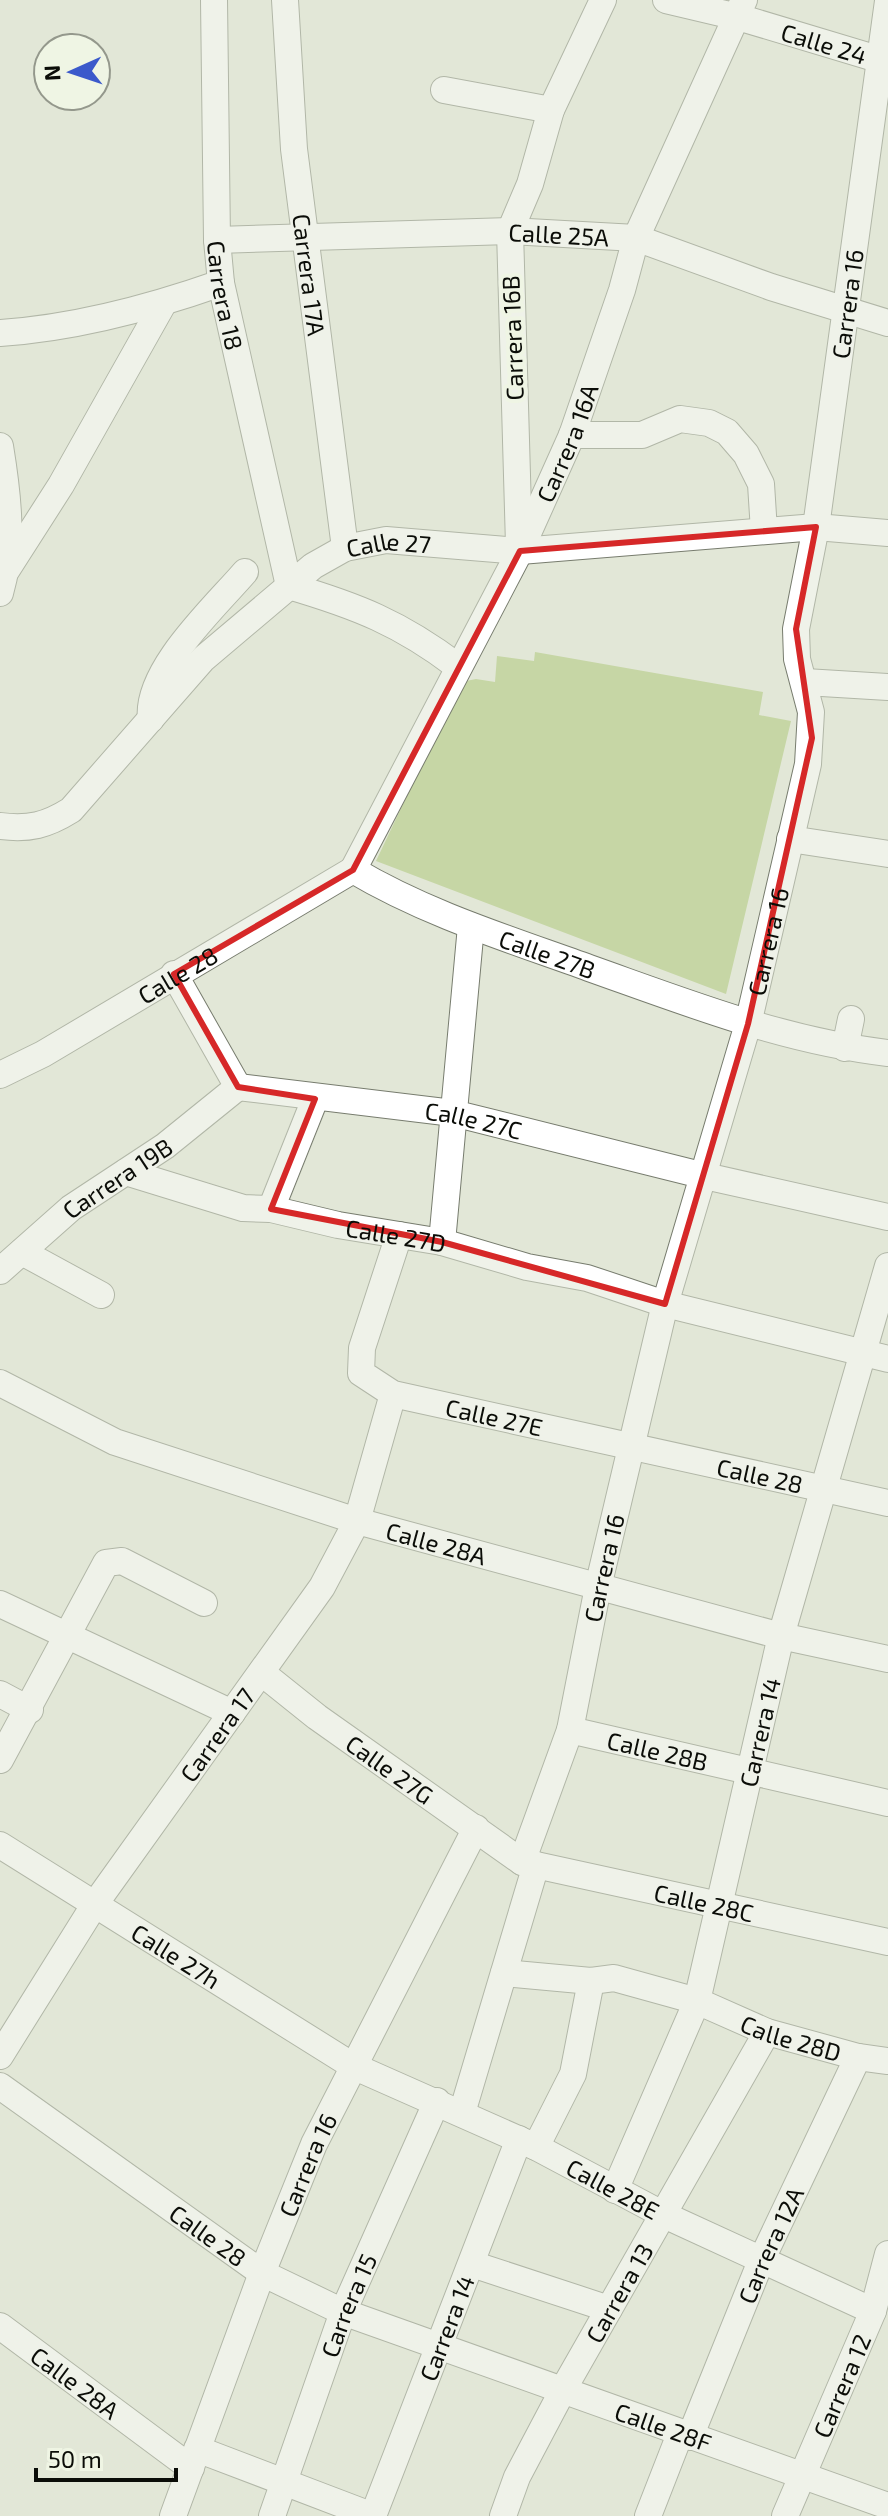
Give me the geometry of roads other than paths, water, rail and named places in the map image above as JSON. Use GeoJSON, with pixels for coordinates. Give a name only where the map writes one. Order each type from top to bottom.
{"type":"FeatureCollection","features":[{"type":"Feature","properties":{"kind":"street","name":"Carrera 18"},"geometry":{"type":"LineString","coordinates":[[214,0],[217,240],[221,283],[289,586]]}},
{"type":"Feature","properties":{"kind":"street","name":"Carrera 17A"},"geometry":{"type":"LineString","coordinates":[[285,0],[294,149],[345,548]]}},
{"type":"Feature","properties":{"kind":"street","name":"Carrera 16B"},"geometry":{"type":"LineString","coordinates":[[520,551],[510,231],[530,184],[551,110],[603,0]]}},
{"type":"Feature","properties":{"kind":"street","name":"Calle 24"},"geometry":{"type":"LineString","coordinates":[[666,0],[741,8],[885,61]]}},
{"type":"Feature","properties":{"kind":"street","name":"Carrera 16"},"geometry":{"type":"LineString","coordinates":[[529,1864],[570,1730],[598,1587],[665,1304],[748,1024],[812,738],[805,682],[797,659],[796,629],[816,527],[845,311],[885,61],[888,1]]}},
{"type":"Feature","properties":{"kind":"street","name":"Carrera 16A"},"geometry":{"type":"LineString","coordinates":[[353,870],[457,666],[520,551],[572,435],[622,290],[636,238],[741,8]]}},
{"type":"Feature","properties":{"kind":"street"},"geometry":{"type":"LineString","coordinates":[[444,90],[551,110]]}},
{"type":"Feature","properties":{"kind":"street","name":"Calle 25A"},"geometry":{"type":"LineString","coordinates":[[217,240],[510,231],[636,238],[888,323]]}},
{"type":"Feature","properties":{"kind":"street"},"geometry":{"type":"LineString","coordinates":[[0,333],[42,330],[163,304],[221,283]]}},
{"type":"Feature","properties":{"kind":"street"},"geometry":{"type":"LineString","coordinates":[[3,582],[163,304]]}},
{"type":"Feature","properties":{"kind":"street"},"geometry":{"type":"LineString","coordinates":[[572,435],[642,435],[680,419],[709,423],[727,432],[746,454],[761,484],[764,531]]}},
{"type":"Feature","properties":{"kind":"street"},"geometry":{"type":"LineString","coordinates":[[0,446],[9,527],[3,582]]}},
{"type":"Feature","properties":{"kind":"street","name":"Calle 27"},"geometry":{"type":"LineString","coordinates":[[0,826],[27,829],[51,823],[71,810],[203,659],[313,566],[345,548],[386,540],[520,551],[816,527],[888,533]]}},
{"type":"Feature","properties":{"kind":"street"},"geometry":{"type":"LineString","coordinates":[[151,719],[151,695],[171,659],[245,572]]}},
{"type":"Feature","properties":{"kind":"street"},"geometry":{"type":"LineString","coordinates":[[289,586],[356,605],[391,622],[457,666]]}},
{"type":"Feature","properties":{"kind":"street"},"geometry":{"type":"LineString","coordinates":[[805,682],[888,687]]}},
{"type":"Feature","properties":{"kind":"street"},"geometry":{"type":"LineString","coordinates":[[790,839],[888,854]]}},
{"type":"Feature","properties":{"kind":"street","name":"Calle 27B"},"geometry":{"type":"LineString","coordinates":[[353,870],[417,905],[748,1024]]}},
{"type":"Feature","properties":{"kind":"street","name":"Calle 28"},"geometry":{"type":"LineString","coordinates":[[0,1075],[43,1054],[353,870]]}},
{"type":"Feature","properties":{"kind":"street"},"geometry":{"type":"LineString","coordinates":[[442,1242],[471,926]]}},
{"type":"Feature","properties":{"kind":"street"},"geometry":{"type":"LineString","coordinates":[[174,974],[238,1087]]}},
{"type":"Feature","properties":{"kind":"street"},"geometry":{"type":"LineString","coordinates":[[845,1048],[851,1019]]}},
{"type":"Feature","properties":{"kind":"street"},"geometry":{"type":"LineString","coordinates":[[748,1024],[845,1048],[888,1053]]}},
{"type":"Feature","properties":{"kind":"street","name":"Calle 27C"},"geometry":{"type":"LineString","coordinates":[[238,1087],[315,1099],[453,1113],[705,1176]]}},
{"type":"Feature","properties":{"kind":"street","name":"Carrera 19B"},"geometry":{"type":"LineString","coordinates":[[0,1271],[71,1208],[190,1127],[238,1087]]}},
{"type":"Feature","properties":{"kind":"street"},"geometry":{"type":"LineString","coordinates":[[271,1209],[315,1099]]}},
{"type":"Feature","properties":{"kind":"street","name":"Calle 27D"},"geometry":{"type":"LineString","coordinates":[[126,1172],[229,1204],[271,1209],[442,1242],[527,1267],[587,1278],[665,1304]]}},
{"type":"Feature","properties":{"kind":"street"},"geometry":{"type":"LineString","coordinates":[[705,1176],[888,1217]]}},
{"type":"Feature","properties":{"kind":"street","name":"Calle 27E"},"geometry":{"type":"LineString","coordinates":[[399,1235],[362,1348],[361,1373],[393,1394],[632,1444]]}},
{"type":"Feature","properties":{"kind":"street"},"geometry":{"type":"LineString","coordinates":[[22,1252],[101,1295]]}},
{"type":"Feature","properties":{"kind":"street","name":"Carrera 14"},"geometry":{"type":"LineString","coordinates":[[615,2190],[697,2001],[781,1636],[826,1490],[861,1352],[888,1266]]}},
{"type":"Feature","properties":{"kind":"street"},"geometry":{"type":"LineString","coordinates":[[665,1304],[888,1359]]}},
{"type":"Feature","properties":{"kind":"street","name":"Calle 28A"},"geometry":{"type":"LineString","coordinates":[[0,1383],[115,1442],[357,1521],[781,1636],[888,1659]]}},
{"type":"Feature","properties":{"kind":"street","name":"Carrera 17"},"geometry":{"type":"LineString","coordinates":[[0,2056],[95,1904],[322,1587],[357,1521],[393,1394]]}},
{"type":"Feature","properties":{"kind":"street","name":"Calle 28"},"geometry":{"type":"LineString","coordinates":[[632,1444],[888,1503]]}},
{"type":"Feature","properties":{"kind":"street"},"geometry":{"type":"LineString","coordinates":[[0,1760],[30,1710],[106,1563],[122,1561],[204,1603]]}},
{"type":"Feature","properties":{"kind":"street"},"geometry":{"type":"LineString","coordinates":[[0,1604],[232,1713]]}},
{"type":"Feature","properties":{"kind":"street","name":"Calle 27G"},"geometry":{"type":"LineString","coordinates":[[262,1673],[317,1717],[529,1864]]}},
{"type":"Feature","properties":{"kind":"street"},"geometry":{"type":"LineString","coordinates":[[0,1694],[30,1710]]}},
{"type":"Feature","properties":{"kind":"street","name":"Calle 28B"},"geometry":{"type":"LineString","coordinates":[[570,1730],[888,1803]]}},
{"type":"Feature","properties":{"kind":"street","name":"Carrera 16"},"geometry":{"type":"LineString","coordinates":[[173,2516],[262,2273],[314,2144],[476,1828]]}},
{"type":"Feature","properties":{"kind":"street","name":"Calle 27h"},"geometry":{"type":"LineString","coordinates":[[0,1845],[353,2066]]}},
{"type":"Feature","properties":{"kind":"street"},"geometry":{"type":"LineString","coordinates":[[462,2113],[504,1973],[529,1864]]}},
{"type":"Feature","properties":{"kind":"street","name":"Calle 28C"},"geometry":{"type":"LineString","coordinates":[[529,1864],[888,1942]]}},
{"type":"Feature","properties":{"kind":"street","name":"Calle 28D"},"geometry":{"type":"LineString","coordinates":[[504,1973],[591,1981],[614,1978],[697,2001],[767,2032],[858,2057],[888,2061]]}},
{"type":"Feature","properties":{"kind":"street","name":"Carrera 14"},"geometry":{"type":"LineString","coordinates":[[373,2516],[472,2264],[528,2143],[573,2074],[591,1981]]}},
{"type":"Feature","properties":{"kind":"street","name":"Carrera 13"},"geometry":{"type":"LineString","coordinates":[[503,2516],[517,2477],[564,2388],[767,2032]]}},
{"type":"Feature","properties":{"kind":"street","name":"Carrera 12A"},"geometry":{"type":"LineString","coordinates":[[648,2516],[761,2261],[858,2057]]}},
{"type":"Feature","properties":{"kind":"street","name":"Calle 28E"},"geometry":{"type":"LineString","coordinates":[[353,2066],[528,2143],[662,2214],[873,2311]]}},
{"type":"Feature","properties":{"kind":"street","name":"Calle 28"},"geometry":{"type":"LineString","coordinates":[[0,2086],[262,2273],[343,2312],[438,2345]]}},
{"type":"Feature","properties":{"kind":"street","name":"Carrera 15"},"geometry":{"type":"LineString","coordinates":[[272,2516],[343,2312],[437,2101]]}},
{"type":"Feature","properties":{"kind":"street","name":"Carrera 12"},"geometry":{"type":"LineString","coordinates":[[785,2516],[873,2311],[888,2254]]}},
{"type":"Feature","properties":{"kind":"street"},"geometry":{"type":"LineString","coordinates":[[472,2264],[609,2309]]}},
{"type":"Feature","properties":{"kind":"street","name":"Calle 28A"},"geometry":{"type":"LineString","coordinates":[[0,2326],[194,2458],[284,2482],[373,2516]]}},
{"type":"Feature","properties":{"kind":"street","name":"Calle 28F"},"geometry":{"type":"LineString","coordinates":[[438,2345],[564,2388],[685,2436],[888,2506]]}}]}
